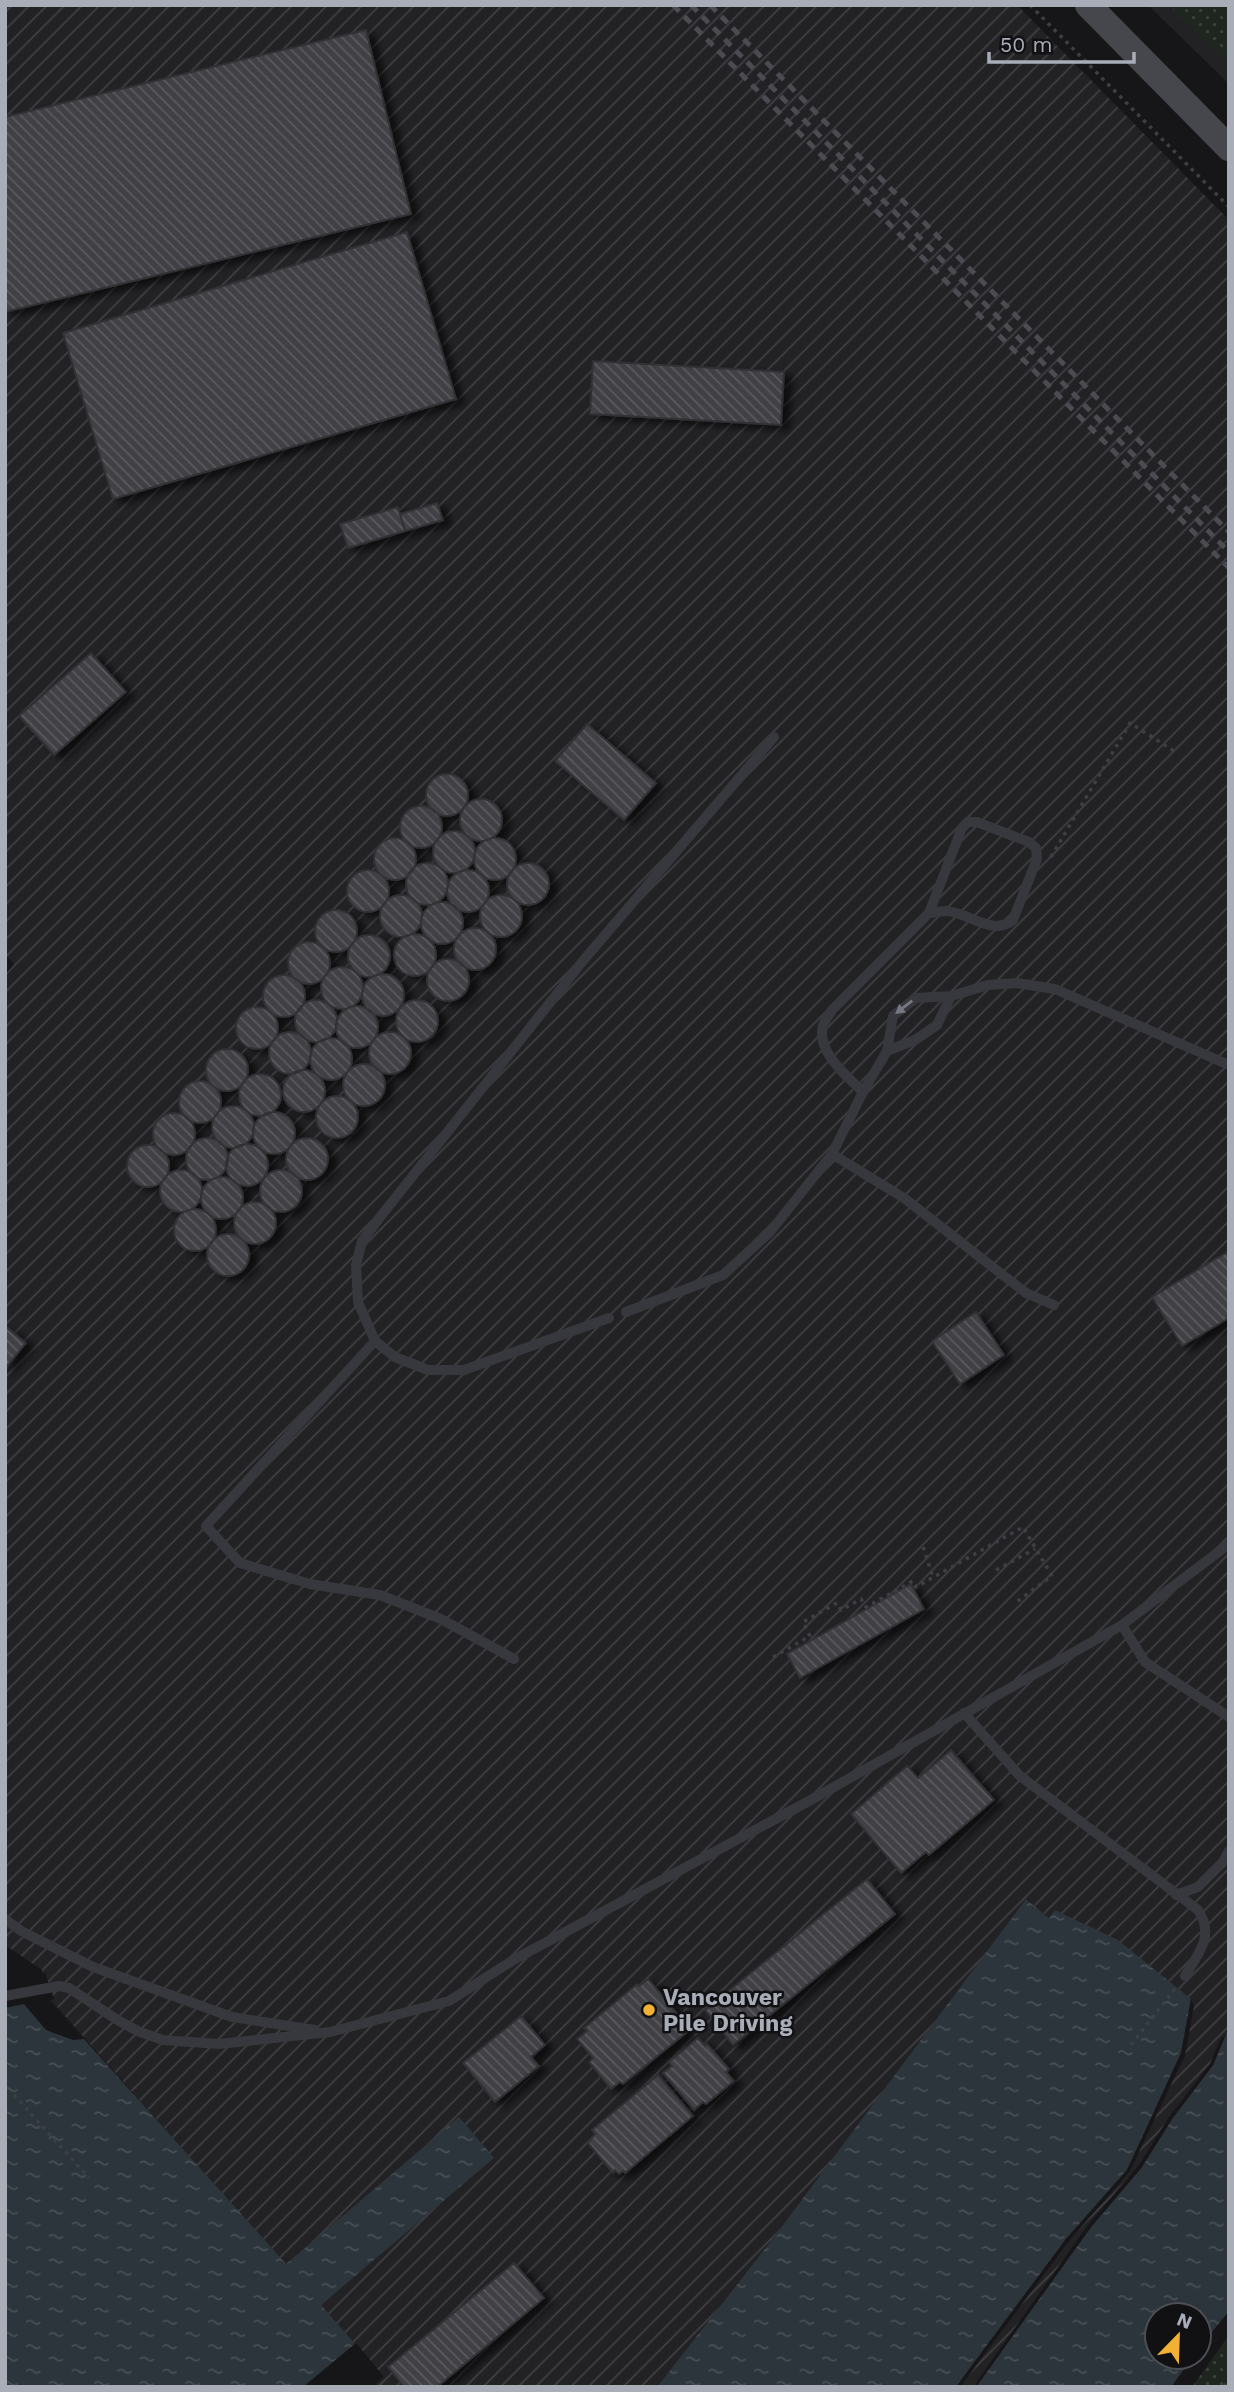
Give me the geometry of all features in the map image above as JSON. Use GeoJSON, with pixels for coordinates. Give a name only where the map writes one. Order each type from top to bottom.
{"type":"FeatureCollection","features":[{"type":"Feature","properties":{"kind":"main road"},"geometry":{"type":"LineString","coordinates":[[1088,5],[1229,148]]}},
{"type":"Feature","properties":{"kind":"lane"},"geometry":{"type":"LineString","coordinates":[[609,1318],[464,1370],[428,1370],[396,1357],[375,1341],[358,1302],[356,1265],[362,1241],[583,962],[774,737]]}},
{"type":"Feature","properties":{"kind":"lane"},"geometry":{"type":"LineString","coordinates":[[863,1092],[834,1062],[823,1041],[823,1025],[832,1010],[929,914],[962,828],[968,822],[977,822],[1029,842],[1036,848],[1037,859],[1013,920],[1005,926],[992,926],[947,911],[929,914]]}},
{"type":"Feature","properties":{"kind":"lane"},"geometry":{"type":"LineString","coordinates":[[626,1312],[723,1275],[770,1232],[832,1154],[887,1051],[892,1016],[916,998],[951,996],[988,985],[1017,983],[1055,989],[1229,1065]]}},
{"type":"Feature","properties":{"kind":"lane"},"geometry":{"type":"LineString","coordinates":[[887,1051],[915,1040],[937,1025],[951,996]]}},
{"type":"Feature","properties":{"kind":"lane"},"geometry":{"type":"LineString","coordinates":[[832,1154],[904,1198],[1026,1293],[1055,1306]]}},
{"type":"Feature","properties":{"kind":"lane"},"geometry":{"type":"LineString","coordinates":[[375,1341],[206,1526],[240,1563],[310,1584],[380,1595],[441,1619],[514,1659]]}},
{"type":"Feature","properties":{"kind":"lane"},"geometry":{"type":"LineString","coordinates":[[5,1996],[58,1986],[69,1988],[140,2032],[163,2040],[219,2044],[330,2032],[449,2001],[515,1959],[809,1801],[1122,1625],[1229,1544]]}},
{"type":"Feature","properties":{"kind":"lane"},"geometry":{"type":"LineString","coordinates":[[1122,1625],[1145,1662],[1229,1717]]}},
{"type":"Feature","properties":{"kind":"lane"},"geometry":{"type":"LineString","coordinates":[[964,1713],[1020,1776],[1175,1895],[1198,1909],[1205,1920],[1207,1934],[1185,1976]]}},
{"type":"Feature","properties":{"kind":"lane"},"geometry":{"type":"LineString","coordinates":[[1175,1895],[1198,1887],[1223,1862],[1229,1851]]}},
{"type":"Feature","properties":{"kind":"lane"},"geometry":{"type":"LineString","coordinates":[[5,1919],[21,1931],[93,1967],[232,2017],[330,2032]]}},
{"type":"Feature","properties":{"kind":"path"},"geometry":{"type":"LineString","coordinates":[[1030,5],[1229,207]]}},
{"type":"Feature","properties":{"kind":"path"},"geometry":{"type":"LineString","coordinates":[[1050,859],[1130,723],[1177,754]]}},
{"type":"Feature","properties":{"kind":"path"},"geometry":{"type":"LineString","coordinates":[[773,1657],[810,1636],[803,1622],[837,1603],[841,1610],[861,1599],[866,1607],[912,1581],[916,1587],[1023,1527],[1052,1576],[1015,1603]]}},
{"type":"Feature","properties":{"kind":"path"},"geometry":{"type":"LineString","coordinates":[[923,1547],[933,1577]]}},
{"type":"Feature","properties":{"kind":"path"},"geometry":{"type":"LineString","coordinates":[[996,1570],[1035,1549]]}},
{"type":"Feature","properties":{"kind":"path"},"geometry":{"type":"LineString","coordinates":[[1131,2045],[1185,1976]]}},
{"type":"Feature","properties":{"kind":"path"},"geometry":{"type":"LineString","coordinates":[[14,2095],[89,2178]]}},
{"type":"Feature","properties":{"kind":"path"},"geometry":{"type":"LineString","coordinates":[[1224,2387],[1229,2379]]}},
{"type":"Feature","properties":{"kind":"shaded area"},"geometry":{"type":"Polygon","coordinates":[[[5,5],[1017,5],[1229,220],[1229,2027],[1213,2065],[1172,2119],[1142,2167],[1091,2227],[976,2387],[956,2387],[1066,2239],[1055,1910],[1049,1918],[1027,1899],[774,2237],[657,2387],[373,2387],[384,2377],[5,1948],[5,975],[14,964],[5,954],[5,5]]]}},
{"type":"Feature","properties":{"kind":"shaded area"},"geometry":{"type":"Polygon","coordinates":[[[1148,5],[1229,5],[1229,84],[1148,5]]]}},
{"type":"Feature","properties":{"kind":"shaded area"},"geometry":{"type":"Polygon","coordinates":[[[1168,5],[1229,5],[1229,62],[1168,5]]]}},
{"type":"Feature","properties":{"kind":"shaded area"},"geometry":{"type":"Polygon","coordinates":[[[1229,2329],[1229,2387],[1187,2387],[1199,2371],[1213,2371],[1213,2351],[1229,2329]]]}},
{"type":"Feature","properties":{"kind":"water"},"geometry":{"type":"Polygon","coordinates":[[[1026,1899],[1049,1918],[1055,1910],[1118,1940],[1191,1999],[1181,2053],[1127,2170],[1066,2239],[956,2387],[657,2387],[774,2237],[1026,1899]]]}},
{"type":"Feature","properties":{"kind":"water"},"geometry":{"type":"Polygon","coordinates":[[[5,1948],[286,2264],[459,2117],[494,2158],[321,2305],[384,2377],[373,2387],[5,2387],[5,1948]]]}},
{"type":"Feature","properties":{"kind":"water"},"geometry":{"type":"Polygon","coordinates":[[[1229,2027],[1229,2329],[1213,2351],[1213,2301],[1143,2301],[1143,2371],[1199,2371],[1187,2387],[976,2387],[1091,2227],[1142,2167],[1172,2119],[1213,2065],[1229,2027]]]}},
{"type":"Feature","properties":{"kind":"pier"},"geometry":{"type":"Polygon","coordinates":[[[5,1945],[45,1973],[54,1999],[50,2000],[84,2039],[73,2040],[46,2030],[24,2004],[5,2008],[5,1945]]]}},
{"type":"Feature","properties":{"kind":"pier"},"geometry":{"type":"Polygon","coordinates":[[[1191,1999],[1194,2006],[1185,2055],[1130,2171],[1069,2241],[960,2387],[956,2387],[1066,2239],[1127,2170],[1181,2053],[1191,1999]]]}},
{"type":"Feature","properties":{"kind":"pier"},"geometry":{"type":"Polygon","coordinates":[[[1226,2034],[1213,2065],[1172,2119],[1142,2167],[1091,2227],[976,2387],[973,2387],[1088,2225],[1139,2165],[1169,2117],[1210,2064],[1220,2040],[1226,2034]]]}},
{"type":"Feature","properties":{"kind":"pier"},"geometry":{"type":"Polygon","coordinates":[[[1229,2311],[1229,2335],[1213,2357],[1213,2331],[1229,2311]]]}},
{"type":"Feature","properties":{"kind":"pier"},"geometry":{"type":"Polygon","coordinates":[[[356,2343],[384,2377],[373,2387],[303,2387],[356,2343]]]}},
{"type":"Feature","properties":{"kind":"pier"},"geometry":{"type":"Polygon","coordinates":[[[1183,2371],[1203,2371],[1192,2387],[1171,2387],[1183,2371]]]}},
{"type":"Feature","properties":{"kind":"building"},"geometry":{"type":"Polygon","coordinates":[[[366,30],[411,214],[5,312],[5,117],[366,30]]]}},
{"type":"Feature","properties":{"kind":"building"},"geometry":{"type":"Polygon","coordinates":[[[407,232],[456,399],[113,499],[63,333],[407,232]]]}},
{"type":"Feature","properties":{"kind":"building"},"geometry":{"type":"Polygon","coordinates":[[[593,361],[784,372],[781,425],[590,414],[593,361]]]}},
{"type":"Feature","properties":{"kind":"building"},"geometry":{"type":"Polygon","coordinates":[[[437,503],[443,520],[405,531],[400,514],[437,503]]]}},
{"type":"Feature","properties":{"kind":"building"},"geometry":{"type":"Polygon","coordinates":[[[398,507],[405,531],[348,548],[340,524],[398,507]]]}},
{"type":"Feature","properties":{"kind":"building"},"geometry":{"type":"Polygon","coordinates":[[[91,653],[126,692],[54,755],[19,716],[91,653]]]}},
{"type":"Feature","properties":{"kind":"building"},"geometry":{"type":"Polygon","coordinates":[[[587,724],[656,783],[624,820],[555,761],[587,724]]]}},
{"type":"Feature","properties":{"kind":"building"},"geometry":{"type":"Polygon","coordinates":[[[447,774],[462,780],[468,795],[462,810],[447,816],[432,810],[426,795],[432,780],[447,774]]]}},
{"type":"Feature","properties":{"kind":"building"},"geometry":{"type":"Polygon","coordinates":[[[481,799],[496,805],[502,820],[496,835],[481,841],[466,835],[460,820],[466,805],[481,799]]]}},
{"type":"Feature","properties":{"kind":"building"},"geometry":{"type":"Polygon","coordinates":[[[421,806],[436,812],[442,827],[436,842],[421,848],[406,842],[400,827],[406,812],[421,806]]]}},
{"type":"Feature","properties":{"kind":"building"},"geometry":{"type":"Polygon","coordinates":[[[454,831],[469,837],[475,852],[469,867],[454,873],[439,867],[433,852],[439,837],[454,831]]]}},
{"type":"Feature","properties":{"kind":"building"},"geometry":{"type":"Polygon","coordinates":[[[395,838],[410,844],[416,859],[410,874],[395,880],[380,874],[374,859],[380,844],[395,838]]]}},
{"type":"Feature","properties":{"kind":"building"},"geometry":{"type":"Polygon","coordinates":[[[495,838],[510,844],[516,859],[510,874],[495,880],[480,874],[474,859],[480,844],[495,838]]]}},
{"type":"Feature","properties":{"kind":"building"},"geometry":{"type":"Polygon","coordinates":[[[427,863],[442,869],[448,884],[442,899],[427,905],[412,899],[406,884],[412,869],[427,863]]]}},
{"type":"Feature","properties":{"kind":"building"},"geometry":{"type":"Polygon","coordinates":[[[528,863],[543,869],[549,884],[543,899],[528,905],[513,899],[507,884],[513,869],[528,863]]]}},
{"type":"Feature","properties":{"kind":"building"},"geometry":{"type":"Polygon","coordinates":[[[368,870],[383,876],[389,891],[383,906],[368,912],[353,906],[347,891],[353,876],[368,870]]]}},
{"type":"Feature","properties":{"kind":"building"},"geometry":{"type":"Polygon","coordinates":[[[468,870],[483,876],[489,891],[483,906],[468,912],[453,906],[447,891],[453,876],[468,870]]]}},
{"type":"Feature","properties":{"kind":"building"},"geometry":{"type":"Polygon","coordinates":[[[401,895],[416,901],[422,916],[416,931],[401,937],[386,931],[380,916],[386,901],[401,895]]]}},
{"type":"Feature","properties":{"kind":"building"},"geometry":{"type":"Polygon","coordinates":[[[501,895],[516,901],[522,916],[516,931],[501,937],[486,931],[480,916],[486,901],[501,895]]]}},
{"type":"Feature","properties":{"kind":"building"},"geometry":{"type":"Polygon","coordinates":[[[442,902],[457,908],[463,923],[457,938],[442,944],[427,938],[421,923],[427,908],[442,902]]]}},
{"type":"Feature","properties":{"kind":"building"},"geometry":{"type":"Polygon","coordinates":[[[336,910],[351,916],[357,931],[351,946],[336,952],[321,946],[315,931],[321,916],[336,910]]]}},
{"type":"Feature","properties":{"kind":"building"},"geometry":{"type":"Polygon","coordinates":[[[475,928],[490,934],[496,949],[490,964],[475,970],[460,964],[454,949],[460,934],[475,928]]]}},
{"type":"Feature","properties":{"kind":"building"},"geometry":{"type":"Polygon","coordinates":[[[415,934],[430,940],[436,955],[430,970],[415,976],[400,970],[394,955],[400,940],[415,934]]]}},
{"type":"Feature","properties":{"kind":"building"},"geometry":{"type":"Polygon","coordinates":[[[369,935],[384,941],[390,956],[384,971],[369,977],[354,971],[348,956],[354,941],[369,935]]]}},
{"type":"Feature","properties":{"kind":"building"},"geometry":{"type":"Polygon","coordinates":[[[309,942],[324,948],[330,963],[324,978],[309,984],[294,978],[288,963],[294,948],[309,942]]]}},
{"type":"Feature","properties":{"kind":"building"},"geometry":{"type":"Polygon","coordinates":[[[448,959],[463,965],[469,980],[463,995],[448,1001],[433,995],[427,980],[433,965],[448,959]]]}},
{"type":"Feature","properties":{"kind":"building"},"geometry":{"type":"Polygon","coordinates":[[[342,967],[357,973],[363,988],[357,1003],[342,1009],[327,1003],[321,988],[327,973],[342,967]]]}},
{"type":"Feature","properties":{"kind":"building"},"geometry":{"type":"Polygon","coordinates":[[[383,974],[398,980],[404,995],[398,1010],[383,1016],[368,1010],[362,995],[368,980],[383,974]]]}},
{"type":"Feature","properties":{"kind":"building"},"geometry":{"type":"Polygon","coordinates":[[[284,975],[299,981],[305,996],[299,1011],[284,1017],[269,1011],[263,996],[269,981],[284,975]]]}},
{"type":"Feature","properties":{"kind":"building"},"geometry":{"type":"Polygon","coordinates":[[[316,1000],[330,1007],[337,1021],[330,1035],[316,1042],[302,1035],[295,1021],[302,1007],[316,1000]]]}},
{"type":"Feature","properties":{"kind":"building"},"geometry":{"type":"Polygon","coordinates":[[[417,1000],[432,1006],[438,1021],[432,1036],[417,1042],[402,1036],[396,1021],[402,1006],[417,1000]]]}},
{"type":"Feature","properties":{"kind":"building"},"geometry":{"type":"Polygon","coordinates":[[[357,1006],[372,1012],[378,1027],[372,1042],[357,1048],[342,1042],[336,1027],[342,1012],[357,1006]]]}},
{"type":"Feature","properties":{"kind":"building"},"geometry":{"type":"Polygon","coordinates":[[[257,1007],[272,1013],[278,1028],[272,1043],[257,1049],[242,1043],[236,1028],[242,1013],[257,1007]]]}},
{"type":"Feature","properties":{"kind":"building"},"geometry":{"type":"Polygon","coordinates":[[[290,1032],[305,1038],[311,1053],[305,1068],[290,1074],[275,1068],[269,1053],[275,1038],[290,1032]]]}},
{"type":"Feature","properties":{"kind":"building"},"geometry":{"type":"Polygon","coordinates":[[[390,1032],[405,1038],[411,1053],[405,1068],[390,1074],[375,1068],[369,1053],[375,1038],[390,1032]]]}},
{"type":"Feature","properties":{"kind":"building"},"geometry":{"type":"Polygon","coordinates":[[[331,1038],[346,1044],[352,1059],[346,1074],[331,1080],[316,1074],[310,1059],[316,1044],[331,1038]]]}},
{"type":"Feature","properties":{"kind":"building"},"geometry":{"type":"Polygon","coordinates":[[[227,1049],[242,1055],[248,1070],[242,1085],[227,1091],[212,1085],[206,1070],[212,1055],[227,1049]]]}},
{"type":"Feature","properties":{"kind":"building"},"geometry":{"type":"Polygon","coordinates":[[[364,1064],[379,1070],[385,1085],[379,1100],[364,1106],[349,1100],[343,1085],[349,1070],[364,1064]]]}},
{"type":"Feature","properties":{"kind":"building"},"geometry":{"type":"Polygon","coordinates":[[[304,1070],[319,1076],[325,1091],[319,1106],[304,1112],[289,1106],[283,1091],[289,1076],[304,1070]]]}},
{"type":"Feature","properties":{"kind":"building"},"geometry":{"type":"Polygon","coordinates":[[[260,1074],[275,1080],[281,1095],[275,1110],[260,1116],[245,1110],[239,1095],[245,1080],[260,1074]]]}},
{"type":"Feature","properties":{"kind":"building"},"geometry":{"type":"Polygon","coordinates":[[[200,1081],[215,1087],[221,1102],[215,1117],[200,1123],[185,1117],[179,1102],[185,1087],[200,1081]]]}},
{"type":"Feature","properties":{"kind":"building"},"geometry":{"type":"Polygon","coordinates":[[[337,1096],[352,1102],[358,1117],[352,1132],[337,1138],[322,1132],[316,1117],[322,1102],[337,1096]]]}},
{"type":"Feature","properties":{"kind":"building"},"geometry":{"type":"Polygon","coordinates":[[[233,1106],[248,1112],[254,1127],[248,1142],[233,1148],[218,1142],[212,1127],[218,1112],[233,1106]]]}},
{"type":"Feature","properties":{"kind":"building"},"geometry":{"type":"Polygon","coordinates":[[[274,1112],[289,1118],[295,1133],[289,1148],[274,1154],[259,1148],[253,1133],[259,1118],[274,1112]]]}},
{"type":"Feature","properties":{"kind":"building"},"geometry":{"type":"Polygon","coordinates":[[[174,1113],[189,1119],[195,1134],[189,1149],[174,1155],[159,1149],[153,1134],[159,1119],[174,1113]]]}},
{"type":"Feature","properties":{"kind":"building"},"geometry":{"type":"Polygon","coordinates":[[[207,1138],[222,1144],[228,1159],[222,1174],[207,1180],[192,1174],[186,1159],[192,1144],[207,1138]]]}},
{"type":"Feature","properties":{"kind":"building"},"geometry":{"type":"Polygon","coordinates":[[[307,1138],[322,1144],[328,1159],[322,1174],[307,1180],[292,1174],[286,1159],[292,1144],[307,1138]]]}},
{"type":"Feature","properties":{"kind":"building"},"geometry":{"type":"Polygon","coordinates":[[[247,1144],[262,1150],[268,1165],[262,1180],[247,1186],[232,1180],[226,1165],[232,1150],[247,1144]]]}},
{"type":"Feature","properties":{"kind":"building"},"geometry":{"type":"Polygon","coordinates":[[[148,1145],[163,1151],[169,1166],[163,1181],[148,1187],[133,1181],[127,1166],[133,1151],[148,1145]]]}},
{"type":"Feature","properties":{"kind":"building"},"geometry":{"type":"Polygon","coordinates":[[[181,1170],[196,1176],[202,1191],[196,1206],[181,1212],[166,1206],[160,1191],[166,1176],[181,1170]]]}},
{"type":"Feature","properties":{"kind":"building"},"geometry":{"type":"Polygon","coordinates":[[[281,1170],[296,1176],[302,1191],[296,1206],[281,1212],[266,1206],[260,1191],[266,1176],[281,1170]]]}},
{"type":"Feature","properties":{"kind":"building"},"geometry":{"type":"Polygon","coordinates":[[[222,1177],[237,1183],[243,1198],[237,1213],[222,1219],[207,1213],[201,1198],[207,1183],[222,1177]]]}},
{"type":"Feature","properties":{"kind":"building"},"geometry":{"type":"Polygon","coordinates":[[[255,1202],[270,1208],[276,1223],[270,1238],[255,1244],[240,1238],[234,1223],[240,1208],[255,1202]]]}},
{"type":"Feature","properties":{"kind":"building"},"geometry":{"type":"Polygon","coordinates":[[[195,1209],[210,1215],[216,1230],[210,1245],[195,1251],[180,1245],[174,1230],[180,1215],[195,1209]]]}},
{"type":"Feature","properties":{"kind":"building"},"geometry":{"type":"Polygon","coordinates":[[[228,1234],[243,1240],[249,1255],[243,1270],[228,1276],[213,1270],[207,1255],[213,1240],[228,1234]]]}},
{"type":"Feature","properties":{"kind":"building"},"geometry":{"type":"Polygon","coordinates":[[[1229,1251],[1229,1318],[1182,1346],[1152,1297],[1229,1251]]]}},
{"type":"Feature","properties":{"kind":"building"},"geometry":{"type":"Polygon","coordinates":[[[976,1312],[1004,1355],[960,1384],[932,1341],[976,1312]]]}},
{"type":"Feature","properties":{"kind":"building"},"geometry":{"type":"Polygon","coordinates":[[[5,1326],[26,1343],[5,1369],[5,1326]]]}},
{"type":"Feature","properties":{"kind":"building"},"geometry":{"type":"Polygon","coordinates":[[[911,1584],[924,1609],[800,1678],[787,1654],[911,1584]]]}},
{"type":"Feature","properties":{"kind":"building"},"geometry":{"type":"Polygon","coordinates":[[[951,1750],[994,1800],[929,1855],[926,1852],[901,1873],[851,1814],[907,1766],[918,1778],[951,1750]]]}},
{"type":"Feature","properties":{"kind":"building"},"geometry":{"type":"Polygon","coordinates":[[[867,1879],[895,1914],[733,2045],[705,2010],[867,1879]]]}},
{"type":"Feature","properties":{"kind":"building"},"geometry":{"type":"Polygon","coordinates":[[[648,1979],[684,2022],[681,2025],[687,2032],[623,2084],[620,2082],[611,2089],[589,2062],[593,2058],[577,2039],[587,2031],[584,2028],[637,1984],[639,1986],[648,1979]]]}},
{"type":"Feature","properties":{"kind":"building"},"geometry":{"type":"Polygon","coordinates":[[[521,2016],[545,2045],[531,2057],[539,2066],[495,2102],[463,2063],[521,2016]]]}},
{"type":"Feature","properties":{"kind":"building"},"geometry":{"type":"Polygon","coordinates":[[[698,2038],[705,2046],[707,2044],[729,2069],[726,2072],[734,2081],[706,2104],[703,2102],[694,2110],[663,2073],[672,2066],[669,2062],[698,2038]]]}},
{"type":"Feature","properties":{"kind":"building"},"geometry":{"type":"Polygon","coordinates":[[[658,2075],[693,2116],[625,2173],[623,2171],[619,2174],[615,2170],[613,2173],[588,2143],[595,2134],[592,2130],[658,2075]]]}},
{"type":"Feature","properties":{"kind":"building"},"geometry":{"type":"Polygon","coordinates":[[[514,2263],[544,2298],[437,2387],[404,2387],[388,2367],[514,2263]]]}},
{"type":"Feature","properties":{"kind":"railway"},"geometry":{"type":"LineString","coordinates":[[673,5],[1229,568]]}},
{"type":"Feature","properties":{"kind":"railway"},"geometry":{"type":"LineString","coordinates":[[691,5],[1229,552]]}},
{"type":"Feature","properties":{"kind":"railway"},"geometry":{"type":"LineString","coordinates":[[710,5],[1229,532]]}},
{"type":"Feature","properties":{"kind":"place","name":"Vancouver Pile Driving"},"geometry":{"type":"Point","coordinates":[649,2010]}}]}
